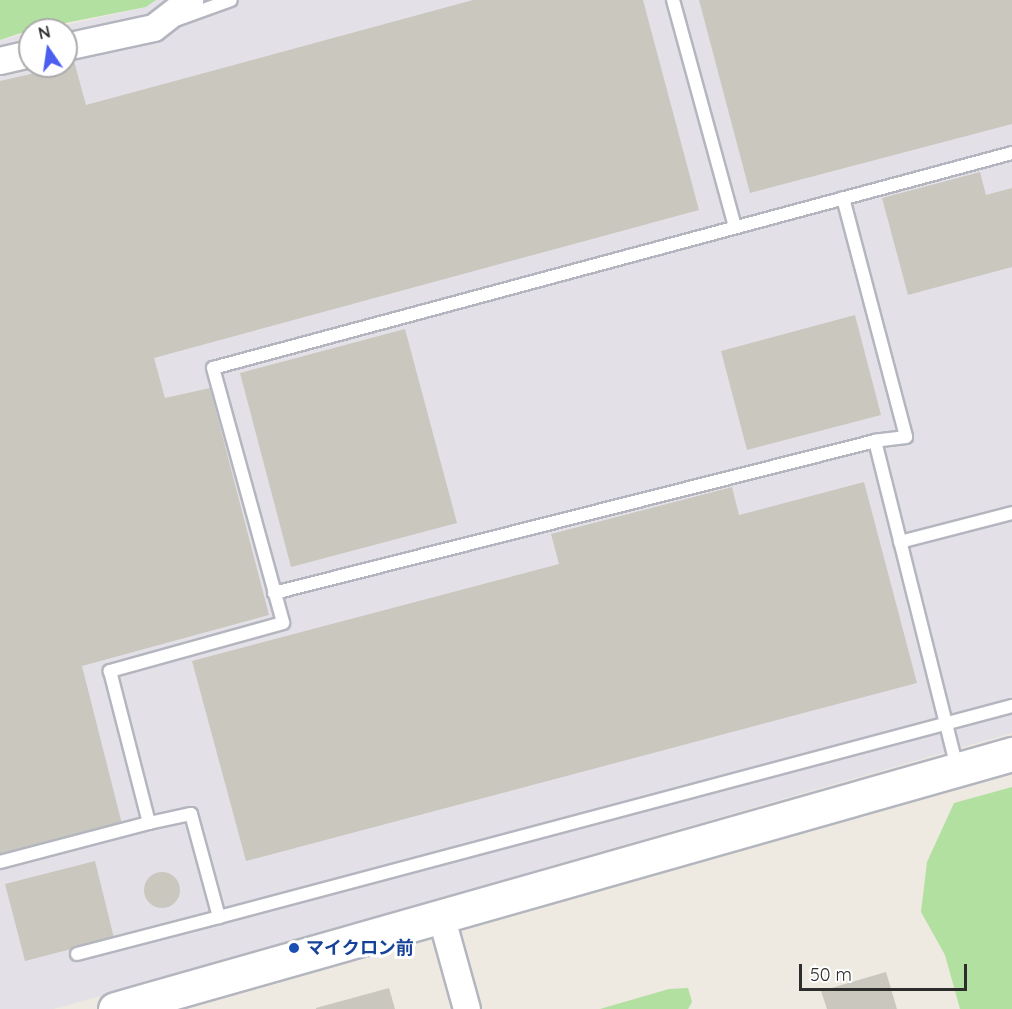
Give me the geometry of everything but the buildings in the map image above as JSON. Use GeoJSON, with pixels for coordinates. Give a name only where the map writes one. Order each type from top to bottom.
{"type":"FeatureCollection","features":[{"type":"Feature","properties":{"kind":"street"},"geometry":{"type":"LineString","coordinates":[[78,44],[154,28],[190,0]]}},
{"type":"Feature","properties":{"kind":"street"},"geometry":{"type":"LineString","coordinates":[[0,61],[18,57]]}},
{"type":"Feature","properties":{"kind":"street"},"geometry":{"type":"LineString","coordinates":[[115,1009],[190,1000],[442,919],[1012,754]]}},
{"type":"Feature","properties":{"kind":"street"},"geometry":{"type":"LineString","coordinates":[[442,919],[467,1009]]}},
{"type":"Feature","properties":{"kind":"lane"},"geometry":{"type":"LineString","coordinates":[[154,28],[231,0]]}},
{"type":"Feature","properties":{"kind":"lane"},"geometry":{"type":"LineString","coordinates":[[673,0],[735,227]]}},
{"type":"Feature","properties":{"kind":"lane"},"geometry":{"type":"LineString","coordinates":[[149,823],[110,671],[283,623],[213,368],[1012,153]]}},
{"type":"Feature","properties":{"kind":"lane"},"geometry":{"type":"LineString","coordinates":[[274,593],[874,441],[906,436],[843,198]]}},
{"type":"Feature","properties":{"kind":"lane"},"geometry":{"type":"LineString","coordinates":[[874,441],[958,770]]}},
{"type":"Feature","properties":{"kind":"lane"},"geometry":{"type":"LineString","coordinates":[[900,542],[1012,513]]}},
{"type":"Feature","properties":{"kind":"lane"},"geometry":{"type":"LineString","coordinates":[[77,954],[1012,706]]}},
{"type":"Feature","properties":{"kind":"lane"},"geometry":{"type":"LineString","coordinates":[[0,862],[191,814],[219,917]]}},
{"type":"Feature","properties":{"kind":"shaded area"},"geometry":{"type":"Polygon","coordinates":[[[156,0],[1012,0],[1012,733],[69,1005],[53,1009],[0,1009],[0,40],[18,36],[18,78],[78,78],[78,22],[146,7],[156,0]]]}},
{"type":"Feature","properties":{"kind":"green space"},"geometry":{"type":"Polygon","coordinates":[[[0,0],[156,0],[146,7],[78,20],[78,18],[18,18],[18,34],[0,40],[0,0]]]}},
{"type":"Feature","properties":{"kind":"green space"},"geometry":{"type":"Polygon","coordinates":[[[1012,787],[1012,1009],[960,1009],[945,955],[921,912],[927,862],[954,803],[1012,787]]]}},
{"type":"Feature","properties":{"kind":"green space"},"geometry":{"type":"Polygon","coordinates":[[[688,988],[692,1002],[688,1009],[600,1009],[669,989],[688,988]]]}},
{"type":"Feature","properties":{"kind":"place","name":"マイクロン前"},"geometry":{"type":"Point","coordinates":[294,948]}}]}
